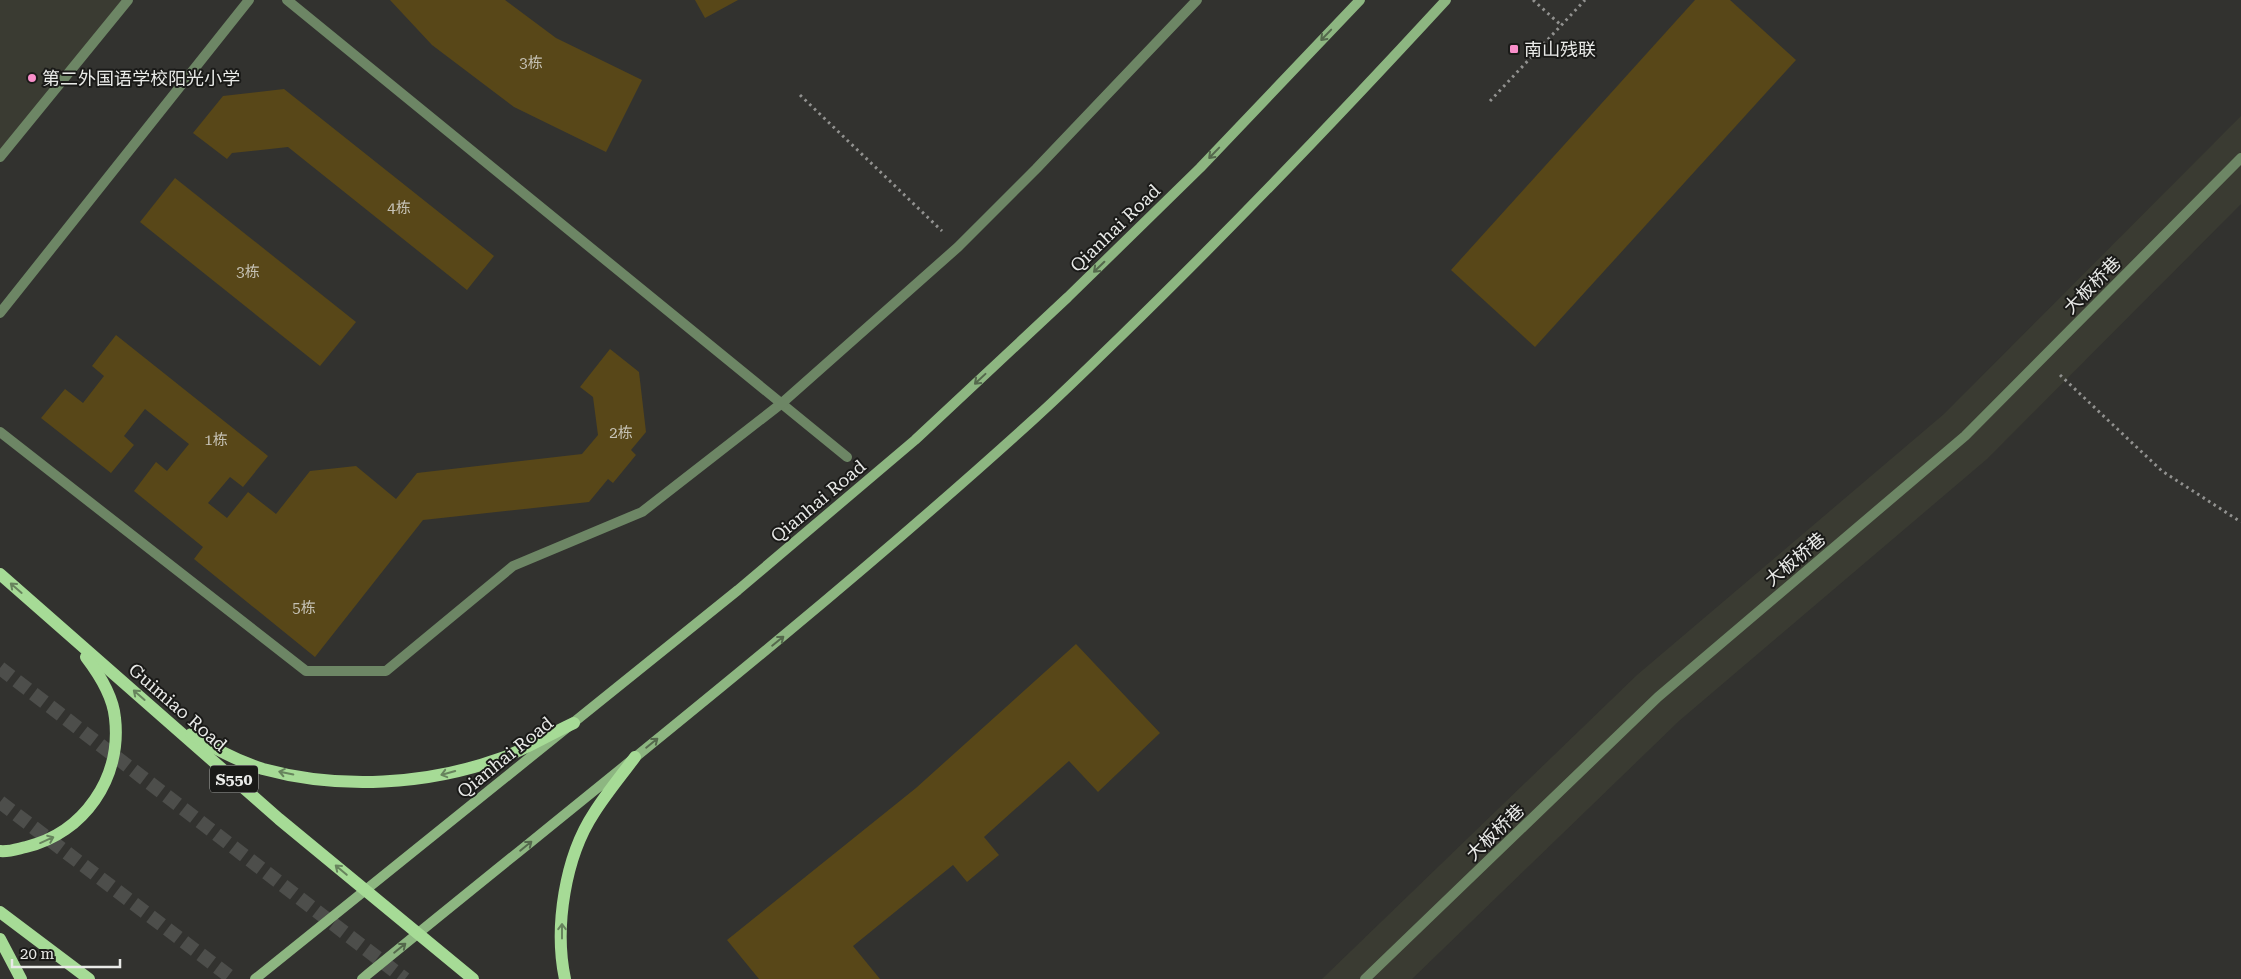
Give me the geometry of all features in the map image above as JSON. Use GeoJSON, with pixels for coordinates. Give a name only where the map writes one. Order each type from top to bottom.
{"type":"FeatureCollection","features":[{"type":"Feature","properties":{"kind":"main road","name":"Qianhai Road"},"geometry":{"type":"LineString","coordinates":[[255,979],[738,590],[915,440],[1068,297],[1193,174],[1360,0]]}},
{"type":"Feature","properties":{"kind":"main road"},"geometry":{"type":"LineString","coordinates":[[362,979],[635,758],[884,552],[1037,417],[1165,293],[1270,186],[1446,0]]}},
{"type":"Feature","properties":{"kind":"main road","name":"Guimiao Road"},"geometry":{"type":"LineString","coordinates":[[0,574],[279,819],[473,979]]}},
{"type":"Feature","properties":{"kind":"main road"},"geometry":{"type":"LineString","coordinates":[[0,851],[46,842],[69,828],[92,805],[108,775],[116,748],[115,716],[101,677],[68,634]]}},
{"type":"Feature","properties":{"kind":"main road"},"geometry":{"type":"LineString","coordinates":[[159,713],[215,749],[262,768],[318,780],[377,782],[437,776],[503,757],[574,723]]}},
{"type":"Feature","properties":{"kind":"main road"},"geometry":{"type":"LineString","coordinates":[[565,979],[562,964],[562,913],[572,858],[593,814],[635,758]]}},
{"type":"Feature","properties":{"kind":"main road"},"geometry":{"type":"LineString","coordinates":[[0,912],[89,979]]}},
{"type":"Feature","properties":{"kind":"main road"},"geometry":{"type":"LineString","coordinates":[[0,939],[21,979]]}},
{"type":"Feature","properties":{"kind":"street"},"geometry":{"type":"LineString","coordinates":[[0,157],[128,0]]}},
{"type":"Feature","properties":{"kind":"street"},"geometry":{"type":"LineString","coordinates":[[0,313],[249,0]]}},
{"type":"Feature","properties":{"kind":"street"},"geometry":{"type":"LineString","coordinates":[[287,0],[847,457]]}},
{"type":"Feature","properties":{"kind":"street"},"geometry":{"type":"LineString","coordinates":[[0,432],[306,671],[386,671],[513,566],[642,512],[782,403],[958,247],[1036,169],[1197,0]]}},
{"type":"Feature","properties":{"kind":"street","name":"大板桥巷"},"geometry":{"type":"LineString","coordinates":[[1365,979],[1658,697],[1965,436],[2241,158]]}},
{"type":"Feature","properties":{"kind":"path"},"geometry":{"type":"LineString","coordinates":[[1533,0],[1562,26]]}},
{"type":"Feature","properties":{"kind":"path"},"geometry":{"type":"LineString","coordinates":[[1490,101],[1586,0]]}},
{"type":"Feature","properties":{"kind":"path"},"geometry":{"type":"LineString","coordinates":[[800,95],[958,247]]}},
{"type":"Feature","properties":{"kind":"path"},"geometry":{"type":"LineString","coordinates":[[2042,358],[2162,471],[2241,522]]}},
{"type":"Feature","properties":{"kind":"shaded area","name":"第二外国语学校阳光小学"},"geometry":{"type":"Polygon","coordinates":[[[0,0],[128,0],[0,157],[0,0]]]}},
{"type":"Feature","properties":{"kind":"shaded area"},"geometry":{"type":"Polygon","coordinates":[[[2241,116],[2241,204],[1987,459],[1679,721],[1412,979],[1322,979],[1637,675],[1944,414],[2241,116]]]}},
{"type":"Feature","properties":{"kind":"building"},"geometry":{"type":"Polygon","coordinates":[[[390,0],[505,0],[556,38],[642,80],[606,152],[514,107],[432,45],[390,0]]]}},
{"type":"Feature","properties":{"kind":"building"},"geometry":{"type":"Polygon","coordinates":[[[695,0],[738,0],[705,18],[695,0]]]}},
{"type":"Feature","properties":{"kind":"building"},"geometry":{"type":"Polygon","coordinates":[[[1695,0],[1730,0],[1796,60],[1535,347],[1451,270],[1695,0]]]}},
{"type":"Feature","properties":{"kind":"building"},"geometry":{"type":"Polygon","coordinates":[[[284,89],[494,256],[467,290],[288,147],[232,153],[227,159],[193,133],[223,96],[284,89]]]}},
{"type":"Feature","properties":{"kind":"building"},"geometry":{"type":"Polygon","coordinates":[[[175,178],[356,322],[320,366],[140,222],[175,178]]]}},
{"type":"Feature","properties":{"kind":"building"},"geometry":{"type":"Polygon","coordinates":[[[116,335],[268,456],[243,487],[230,477],[208,503],[227,518],[248,492],[276,514],[310,471],[356,466],[396,499],[417,473],[582,454],[598,435],[593,397],[580,387],[610,349],[639,372],[646,432],[631,450],[636,455],[613,483],[608,479],[589,502],[423,520],[315,657],[194,559],[203,547],[134,491],[156,462],[167,471],[189,444],[145,409],[124,436],[134,445],[111,473],[41,418],[65,389],[83,403],[104,376],[92,366],[116,335]]]}},
{"type":"Feature","properties":{"kind":"building"},"geometry":{"type":"Polygon","coordinates":[[[1076,644],[1160,733],[1098,792],[1069,761],[984,837],[999,855],[967,882],[953,865],[853,946],[880,979],[759,979],[727,940],[916,788],[1076,644]]]}},
{"type":"Feature","properties":{"kind":"tunnel"},"geometry":{"type":"LineString","coordinates":[[0,668],[405,979]]}},
{"type":"Feature","properties":{"kind":"tunnel"},"geometry":{"type":"LineString","coordinates":[[0,802],[233,979]]}},
{"type":"Feature","properties":{"kind":"place","name":"南山残联"},"geometry":{"type":"Point","coordinates":[1514,49]}},
{"type":"Feature","properties":{"kind":"place","name":"第二外国语学校阳光小学"},"geometry":{"type":"Point","coordinates":[32,78]}}]}
